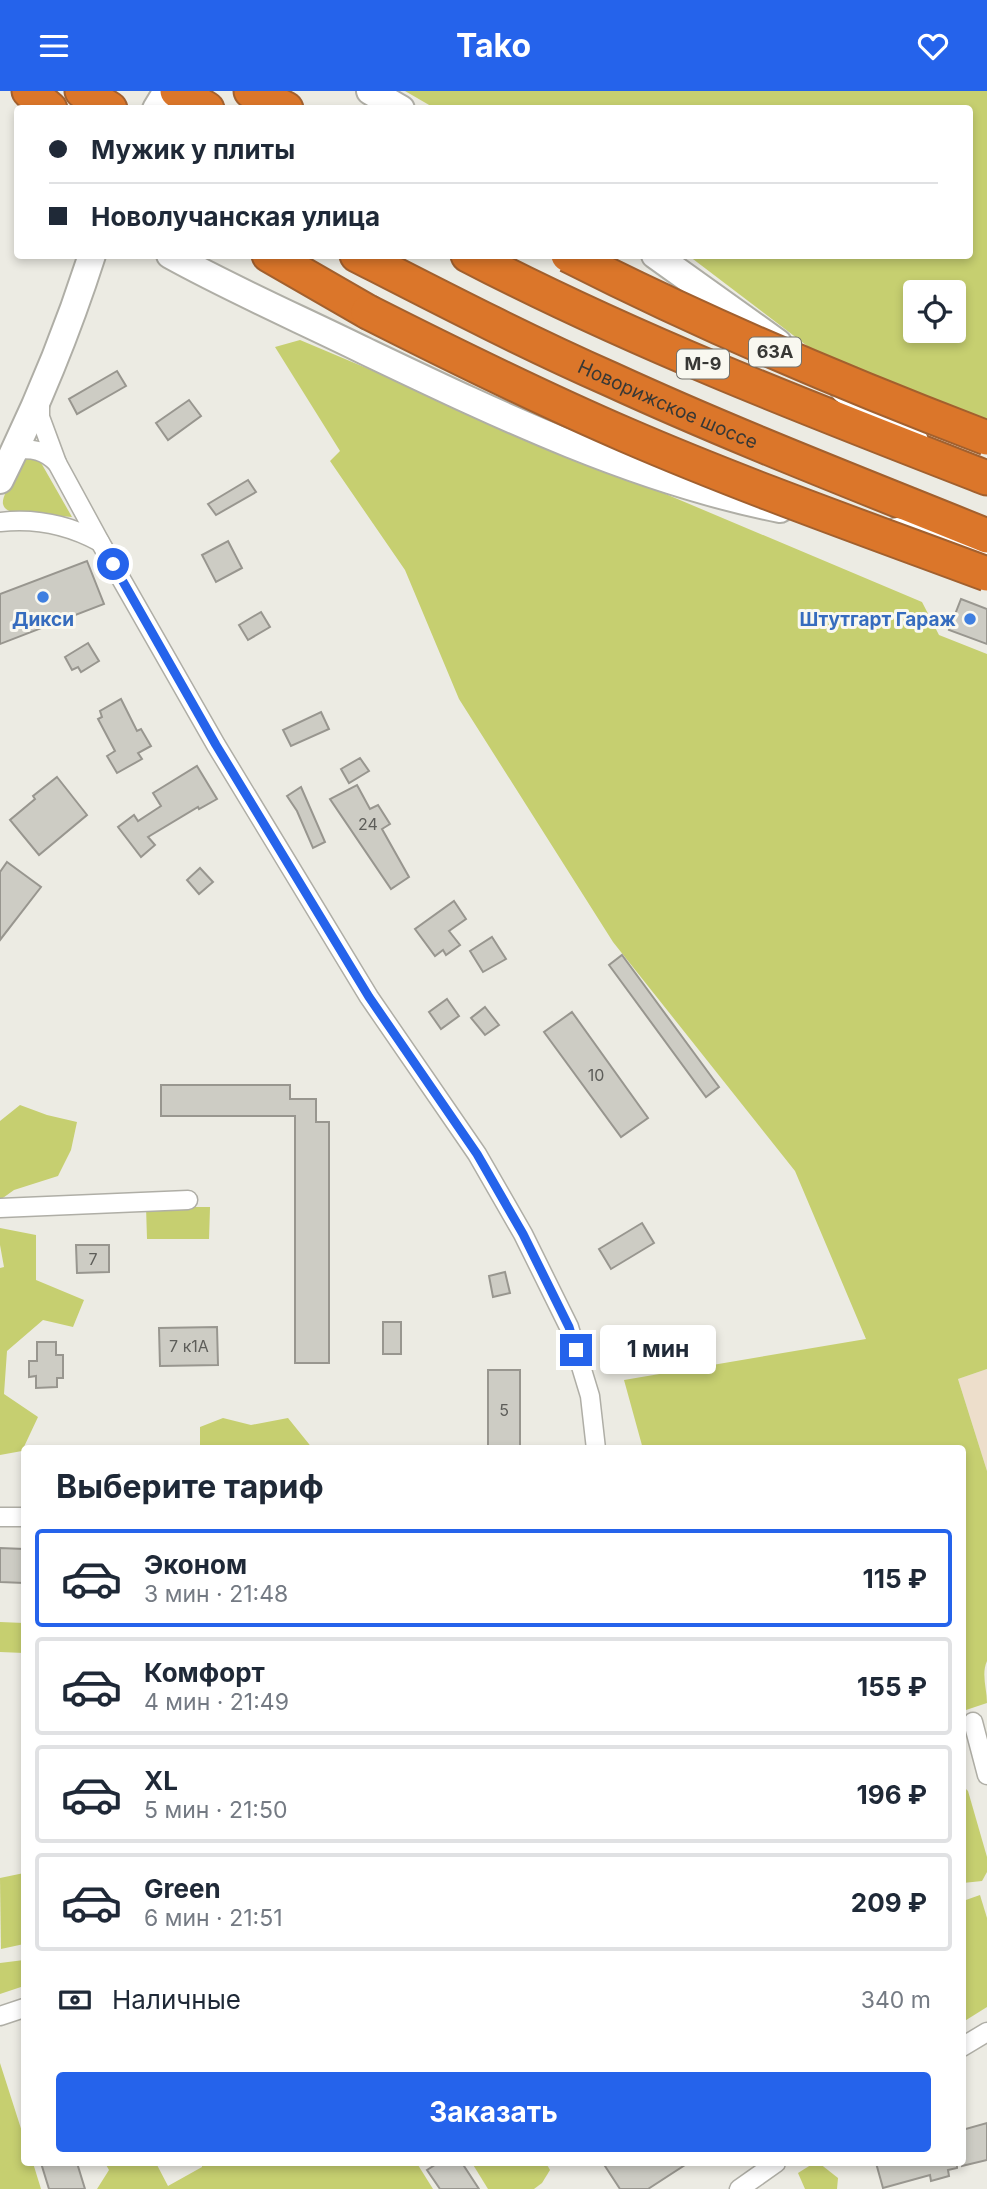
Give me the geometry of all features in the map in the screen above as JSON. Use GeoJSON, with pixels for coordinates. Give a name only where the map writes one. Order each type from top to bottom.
{"type":"FeatureCollection","features":[{"type":"Feature","properties":{"kind":"highway"},"geometry":{"type":"LineString","coordinates":[[29,91],[45,105]]}},
{"type":"Feature","properties":{"kind":"highway"},"geometry":{"type":"LineString","coordinates":[[82,91],[104,105]]}},
{"type":"Feature","properties":{"kind":"highway"},"geometry":{"type":"LineString","coordinates":[[177,91],[200,105]]}},
{"type":"Feature","properties":{"kind":"highway"},"geometry":{"type":"LineString","coordinates":[[251,91],[278,105]]}},
{"type":"Feature","properties":{"kind":"highway"},"geometry":{"type":"LineString","coordinates":[[276,259],[368,312],[626,435],[744,484],[987,574]]}},
{"type":"Feature","properties":{"kind":"highway","name":"Новорижское шоссе"},"geometry":{"type":"LineString","coordinates":[[366,259],[488,323],[611,380],[987,536]]}},
{"type":"Feature","properties":{"kind":"highway","name":"М-9"},"geometry":{"type":"LineString","coordinates":[[476,259],[517,281],[686,357],[987,478]]}},
{"type":"Feature","properties":{"kind":"highway","name":"63A"},"geometry":{"type":"LineString","coordinates":[[576,259],[741,337],[987,438]]}},
{"type":"Feature","properties":{"kind":"street"},"geometry":{"type":"LineString","coordinates":[[370,91],[394,105]]}},
{"type":"Feature","properties":{"kind":"street"},"geometry":{"type":"LineString","coordinates":[[0,480],[41,392],[79,297],[91,259]]}},
{"type":"Feature","properties":{"kind":"street"},"geometry":{"type":"LineString","coordinates":[[178,259],[485,408],[675,483],[729,499],[865,526],[987,544]]}},
{"type":"Feature","properties":{"kind":"street"},"geometry":{"type":"LineString","coordinates":[[661,259],[942,460]]}},
{"type":"Feature","properties":{"kind":"street"},"geometry":{"type":"LineString","coordinates":[[41,392],[40,417],[57,463],[216,745],[362,985],[477,1154],[523,1234],[569,1327],[590,1396],[596,1445]]}},
{"type":"Feature","properties":{"kind":"street"},"geometry":{"type":"LineString","coordinates":[[15,450],[39,450],[49,454],[57,463]]}},
{"type":"Feature","properties":{"kind":"street"},"geometry":{"type":"LineString","coordinates":[[0,522],[31,520],[58,525],[81,532],[100,542]]}},
{"type":"Feature","properties":{"kind":"street"},"geometry":{"type":"LineString","coordinates":[[0,1208],[188,1201]]}},
{"type":"Feature","properties":{"kind":"street"},"geometry":{"type":"LineString","coordinates":[[0,1517],[21,1517]]}},
{"type":"Feature","properties":{"kind":"street"},"geometry":{"type":"LineString","coordinates":[[974,1722],[987,1775]]}},
{"type":"Feature","properties":{"kind":"street"},"geometry":{"type":"LineString","coordinates":[[0,2015],[21,2009]]}},
{"type":"Feature","properties":{"kind":"street"},"geometry":{"type":"LineString","coordinates":[[966,2045],[987,2032]]}},
{"type":"Feature","properties":{"kind":"street"},"geometry":{"type":"LineString","coordinates":[[738,2189],[772,2166]]}},
{"type":"Feature","properties":{"kind":"shaded area"},"geometry":{"type":"Polygon","coordinates":[[[987,1369],[987,1471],[958,1379],[987,1369]]]}},
{"type":"Feature","properties":{"kind":"green space"},"geometry":{"type":"Polygon","coordinates":[[[405,91],[987,91],[987,423],[823,358],[693,259],[973,259],[973,105],[429,105],[405,91]]]}},
{"type":"Feature","properties":{"kind":"green space"},"geometry":{"type":"Polygon","coordinates":[[[300,340],[922,602],[939,635],[987,654],[987,1369],[958,1379],[987,1471],[987,1661],[984,1676],[987,1703],[966,1710],[966,1445],[642,1445],[624,1380],[866,1339],[795,1171],[613,942],[459,699],[405,570],[330,461],[340,451],[275,347],[300,340]]]}},
{"type":"Feature","properties":{"kind":"green space"},"geometry":{"type":"Polygon","coordinates":[[[29,457],[40,461],[72,517],[11,512],[4,507],[3,500],[9,486],[29,457]]]}},
{"type":"Feature","properties":{"kind":"green space"},"geometry":{"type":"Polygon","coordinates":[[[20,1105],[77,1122],[71,1150],[58,1176],[14,1190],[0,1200],[0,1121],[20,1105]]]}},
{"type":"Feature","properties":{"kind":"green space"},"geometry":{"type":"Polygon","coordinates":[[[146,1207],[210,1207],[209,1239],[147,1239],[146,1207]]]}},
{"type":"Feature","properties":{"kind":"green space"},"geometry":{"type":"Polygon","coordinates":[[[0,1228],[36,1235],[36,1280],[84,1300],[73,1327],[43,1320],[7,1351],[4,1394],[38,1417],[25,1445],[21,1445],[21,1451],[0,1455],[0,1268],[4,1267],[0,1228]]]}},
{"type":"Feature","properties":{"kind":"green space"},"geometry":{"type":"Polygon","coordinates":[[[223,1418],[251,1425],[288,1418],[310,1445],[200,1445],[200,1427],[223,1418]]]}},
{"type":"Feature","properties":{"kind":"green space"},"geometry":{"type":"Polygon","coordinates":[[[0,1622],[21,1623],[21,1653],[0,1652],[0,1622]]]}},
{"type":"Feature","properties":{"kind":"green space"},"geometry":{"type":"Polygon","coordinates":[[[966,1789],[987,1857],[987,1872],[982,1881],[966,1883],[966,1789]]]}},
{"type":"Feature","properties":{"kind":"green space"},"geometry":{"type":"Polygon","coordinates":[[[21,1874],[21,1945],[1,1949],[0,1878],[21,1874]]]}},
{"type":"Feature","properties":{"kind":"green space"},"geometry":{"type":"Polygon","coordinates":[[[980,1895],[987,1918],[987,2007],[966,2020],[966,1900],[980,1895]]]}},
{"type":"Feature","properties":{"kind":"green space"},"geometry":{"type":"Polygon","coordinates":[[[21,1960],[21,1987],[0,1994],[0,1963],[21,1960]]]}},
{"type":"Feature","properties":{"kind":"green space"},"geometry":{"type":"Polygon","coordinates":[[[0,2063],[21,2129],[21,2166],[34,2166],[41,2189],[0,2189],[0,2063]]]}},
{"type":"Feature","properties":{"kind":"green space"},"geometry":{"type":"Polygon","coordinates":[[[107,2166],[158,2166],[168,2186],[202,2166],[419,2166],[433,2189],[97,2189],[109,2170],[107,2166]]]}},
{"type":"Feature","properties":{"kind":"green space"},"geometry":{"type":"Polygon","coordinates":[[[474,2166],[548,2166],[550,2170],[542,2183],[534,2189],[488,2189],[474,2166]]]}},
{"type":"Feature","properties":{"kind":"green space"},"geometry":{"type":"Polygon","coordinates":[[[809,2166],[823,2166],[838,2178],[837,2189],[805,2189],[798,2173],[809,2166]]]}},
{"type":"Feature","properties":{"kind":"building"},"geometry":{"type":"Polygon","coordinates":[[[117,371],[126,386],[77,414],[69,399],[117,371]]]}},
{"type":"Feature","properties":{"kind":"building"},"geometry":{"type":"Polygon","coordinates":[[[189,400],[201,416],[168,440],[156,423],[189,400]]]}},
{"type":"Feature","properties":{"kind":"building"},"geometry":{"type":"Polygon","coordinates":[[[248,480],[256,492],[216,515],[208,504],[248,480]]]}},
{"type":"Feature","properties":{"kind":"building"},"geometry":{"type":"Polygon","coordinates":[[[228,541],[242,568],[216,582],[202,555],[228,541]]]}},
{"type":"Feature","properties":{"kind":"building"},"geometry":{"type":"Polygon","coordinates":[[[87,561],[104,604],[0,644],[0,594],[87,561]]]}},
{"type":"Feature","properties":{"kind":"building","name":"Штутгарт Гараж"},"geometry":{"type":"Polygon","coordinates":[[[961,599],[987,609],[987,644],[949,630],[961,599]]]}},
{"type":"Feature","properties":{"kind":"building"},"geometry":{"type":"Polygon","coordinates":[[[261,612],[270,627],[248,640],[239,625],[261,612]]]}},
{"type":"Feature","properties":{"kind":"building"},"geometry":{"type":"Polygon","coordinates":[[[88,643],[99,661],[81,672],[78,667],[72,670],[65,657],[88,643]]]}},
{"type":"Feature","properties":{"kind":"building"},"geometry":{"type":"Polygon","coordinates":[[[121,699],[137,731],[141,729],[151,746],[138,753],[142,759],[117,773],[107,756],[115,751],[98,719],[102,717],[100,711],[121,699]]]}},
{"type":"Feature","properties":{"kind":"building"},"geometry":{"type":"Polygon","coordinates":[[[321,712],[329,729],[291,746],[283,730],[321,712]]]}},
{"type":"Feature","properties":{"kind":"building"},"geometry":{"type":"Polygon","coordinates":[[[360,758],[369,771],[349,783],[341,769],[360,758]]]}},
{"type":"Feature","properties":{"kind":"building"},"geometry":{"type":"Polygon","coordinates":[[[197,766],[217,799],[199,809],[198,807],[148,837],[155,845],[141,857],[118,827],[134,815],[138,821],[161,806],[153,793],[197,766]]]}},
{"type":"Feature","properties":{"kind":"building"},"geometry":{"type":"Polygon","coordinates":[[[57,777],[87,815],[39,855],[10,820],[35,799],[33,796],[57,777]]]}},
{"type":"Feature","properties":{"kind":"building"},"geometry":{"type":"Polygon","coordinates":[[[357,785],[370,809],[378,805],[390,824],[382,829],[409,877],[391,889],[330,799],[357,785]]]}},
{"type":"Feature","properties":{"kind":"building"},"geometry":{"type":"Polygon","coordinates":[[[301,787],[325,842],[313,848],[297,811],[287,796],[301,787]]]}},
{"type":"Feature","properties":{"kind":"building"},"geometry":{"type":"Polygon","coordinates":[[[7,862],[41,887],[0,940],[0,872],[7,862]]]}},
{"type":"Feature","properties":{"kind":"building"},"geometry":{"type":"Polygon","coordinates":[[[200,868],[213,882],[199,894],[187,880],[200,868]]]}},
{"type":"Feature","properties":{"kind":"building"},"geometry":{"type":"Polygon","coordinates":[[[454,901],[466,919],[449,931],[460,945],[446,955],[443,950],[435,956],[415,929],[454,901]]]}},
{"type":"Feature","properties":{"kind":"building"},"geometry":{"type":"Polygon","coordinates":[[[492,937],[506,959],[483,972],[470,951],[492,937]]]}},
{"type":"Feature","properties":{"kind":"building"},"geometry":{"type":"Polygon","coordinates":[[[622,955],[719,1087],[706,1097],[609,965],[622,955]]]}},
{"type":"Feature","properties":{"kind":"building"},"geometry":{"type":"Polygon","coordinates":[[[447,999],[459,1016],[441,1029],[429,1012],[447,999]]]}},
{"type":"Feature","properties":{"kind":"building"},"geometry":{"type":"Polygon","coordinates":[[[485,1007],[499,1025],[485,1035],[471,1018],[485,1007]]]}},
{"type":"Feature","properties":{"kind":"building"},"geometry":{"type":"Polygon","coordinates":[[[572,1012],[648,1118],[621,1137],[544,1032],[572,1012]]]}},
{"type":"Feature","properties":{"kind":"building"},"geometry":{"type":"Polygon","coordinates":[[[161,1085],[290,1085],[290,1099],[316,1099],[316,1122],[329,1122],[329,1363],[295,1363],[295,1116],[161,1116],[161,1085]]]}},
{"type":"Feature","properties":{"kind":"building"},"geometry":{"type":"Polygon","coordinates":[[[642,1223],[654,1243],[611,1269],[599,1249],[642,1223]]]}},
{"type":"Feature","properties":{"kind":"building"},"geometry":{"type":"Polygon","coordinates":[[[76,1245],[109,1245],[109,1272],[77,1273],[76,1245]]]}},
{"type":"Feature","properties":{"kind":"building"},"geometry":{"type":"Polygon","coordinates":[[[505,1272],[510,1293],[493,1297],[489,1276],[505,1272]]]}},
{"type":"Feature","properties":{"kind":"building"},"geometry":{"type":"Polygon","coordinates":[[[383,1322],[401,1322],[401,1354],[383,1354],[383,1322]]]}},
{"type":"Feature","properties":{"kind":"building"},"geometry":{"type":"Polygon","coordinates":[[[217,1327],[218,1365],[160,1366],[159,1328],[217,1327]]]}},
{"type":"Feature","properties":{"kind":"building"},"geometry":{"type":"Polygon","coordinates":[[[37,1342],[56,1342],[56,1355],[63,1355],[63,1378],[57,1378],[57,1387],[36,1388],[36,1376],[29,1377],[29,1361],[37,1361],[37,1342]]]}},
{"type":"Feature","properties":{"kind":"building"},"geometry":{"type":"Polygon","coordinates":[[[488,1370],[520,1370],[520,1445],[488,1445],[488,1370]]]}},
{"type":"Feature","properties":{"kind":"building"},"geometry":{"type":"Polygon","coordinates":[[[0,1548],[21,1549],[21,1583],[0,1582],[0,1548]]]}},
{"type":"Feature","properties":{"kind":"building"},"geometry":{"type":"Polygon","coordinates":[[[987,2123],[987,2160],[966,2165],[966,2129],[987,2123]]]}},
{"type":"Feature","properties":{"kind":"building"},"geometry":{"type":"Polygon","coordinates":[[[42,2166],[78,2166],[85,2189],[49,2189],[42,2166]]]}},
{"type":"Feature","properties":{"kind":"building"},"geometry":{"type":"Polygon","coordinates":[[[433,2166],[464,2166],[479,2189],[440,2189],[427,2170],[433,2166]]]}},
{"type":"Feature","properties":{"kind":"building"},"geometry":{"type":"Polygon","coordinates":[[[605,2166],[683,2166],[648,2189],[620,2189],[605,2166]]]}},
{"type":"Feature","properties":{"kind":"building"},"geometry":{"type":"Polygon","coordinates":[[[877,2166],[957,2166],[948,2170],[949,2176],[931,2181],[930,2175],[883,2188],[877,2166]]]}},
{"type":"Feature","properties":{"kind":"place","name":"Дикси"},"geometry":{"type":"Point","coordinates":[43,597]}},
{"type":"Feature","properties":{"kind":"place","name":"Штутгарт Гараж"},"geometry":{"type":"Point","coordinates":[970,619]}},
{"type":"Feature","properties":{"kind":"route"},"geometry":{"type":"LineString","coordinates":[[113,564],[216,745],[369,997],[477,1154],[523,1234],[569,1327],[576,1350]]}}]}
